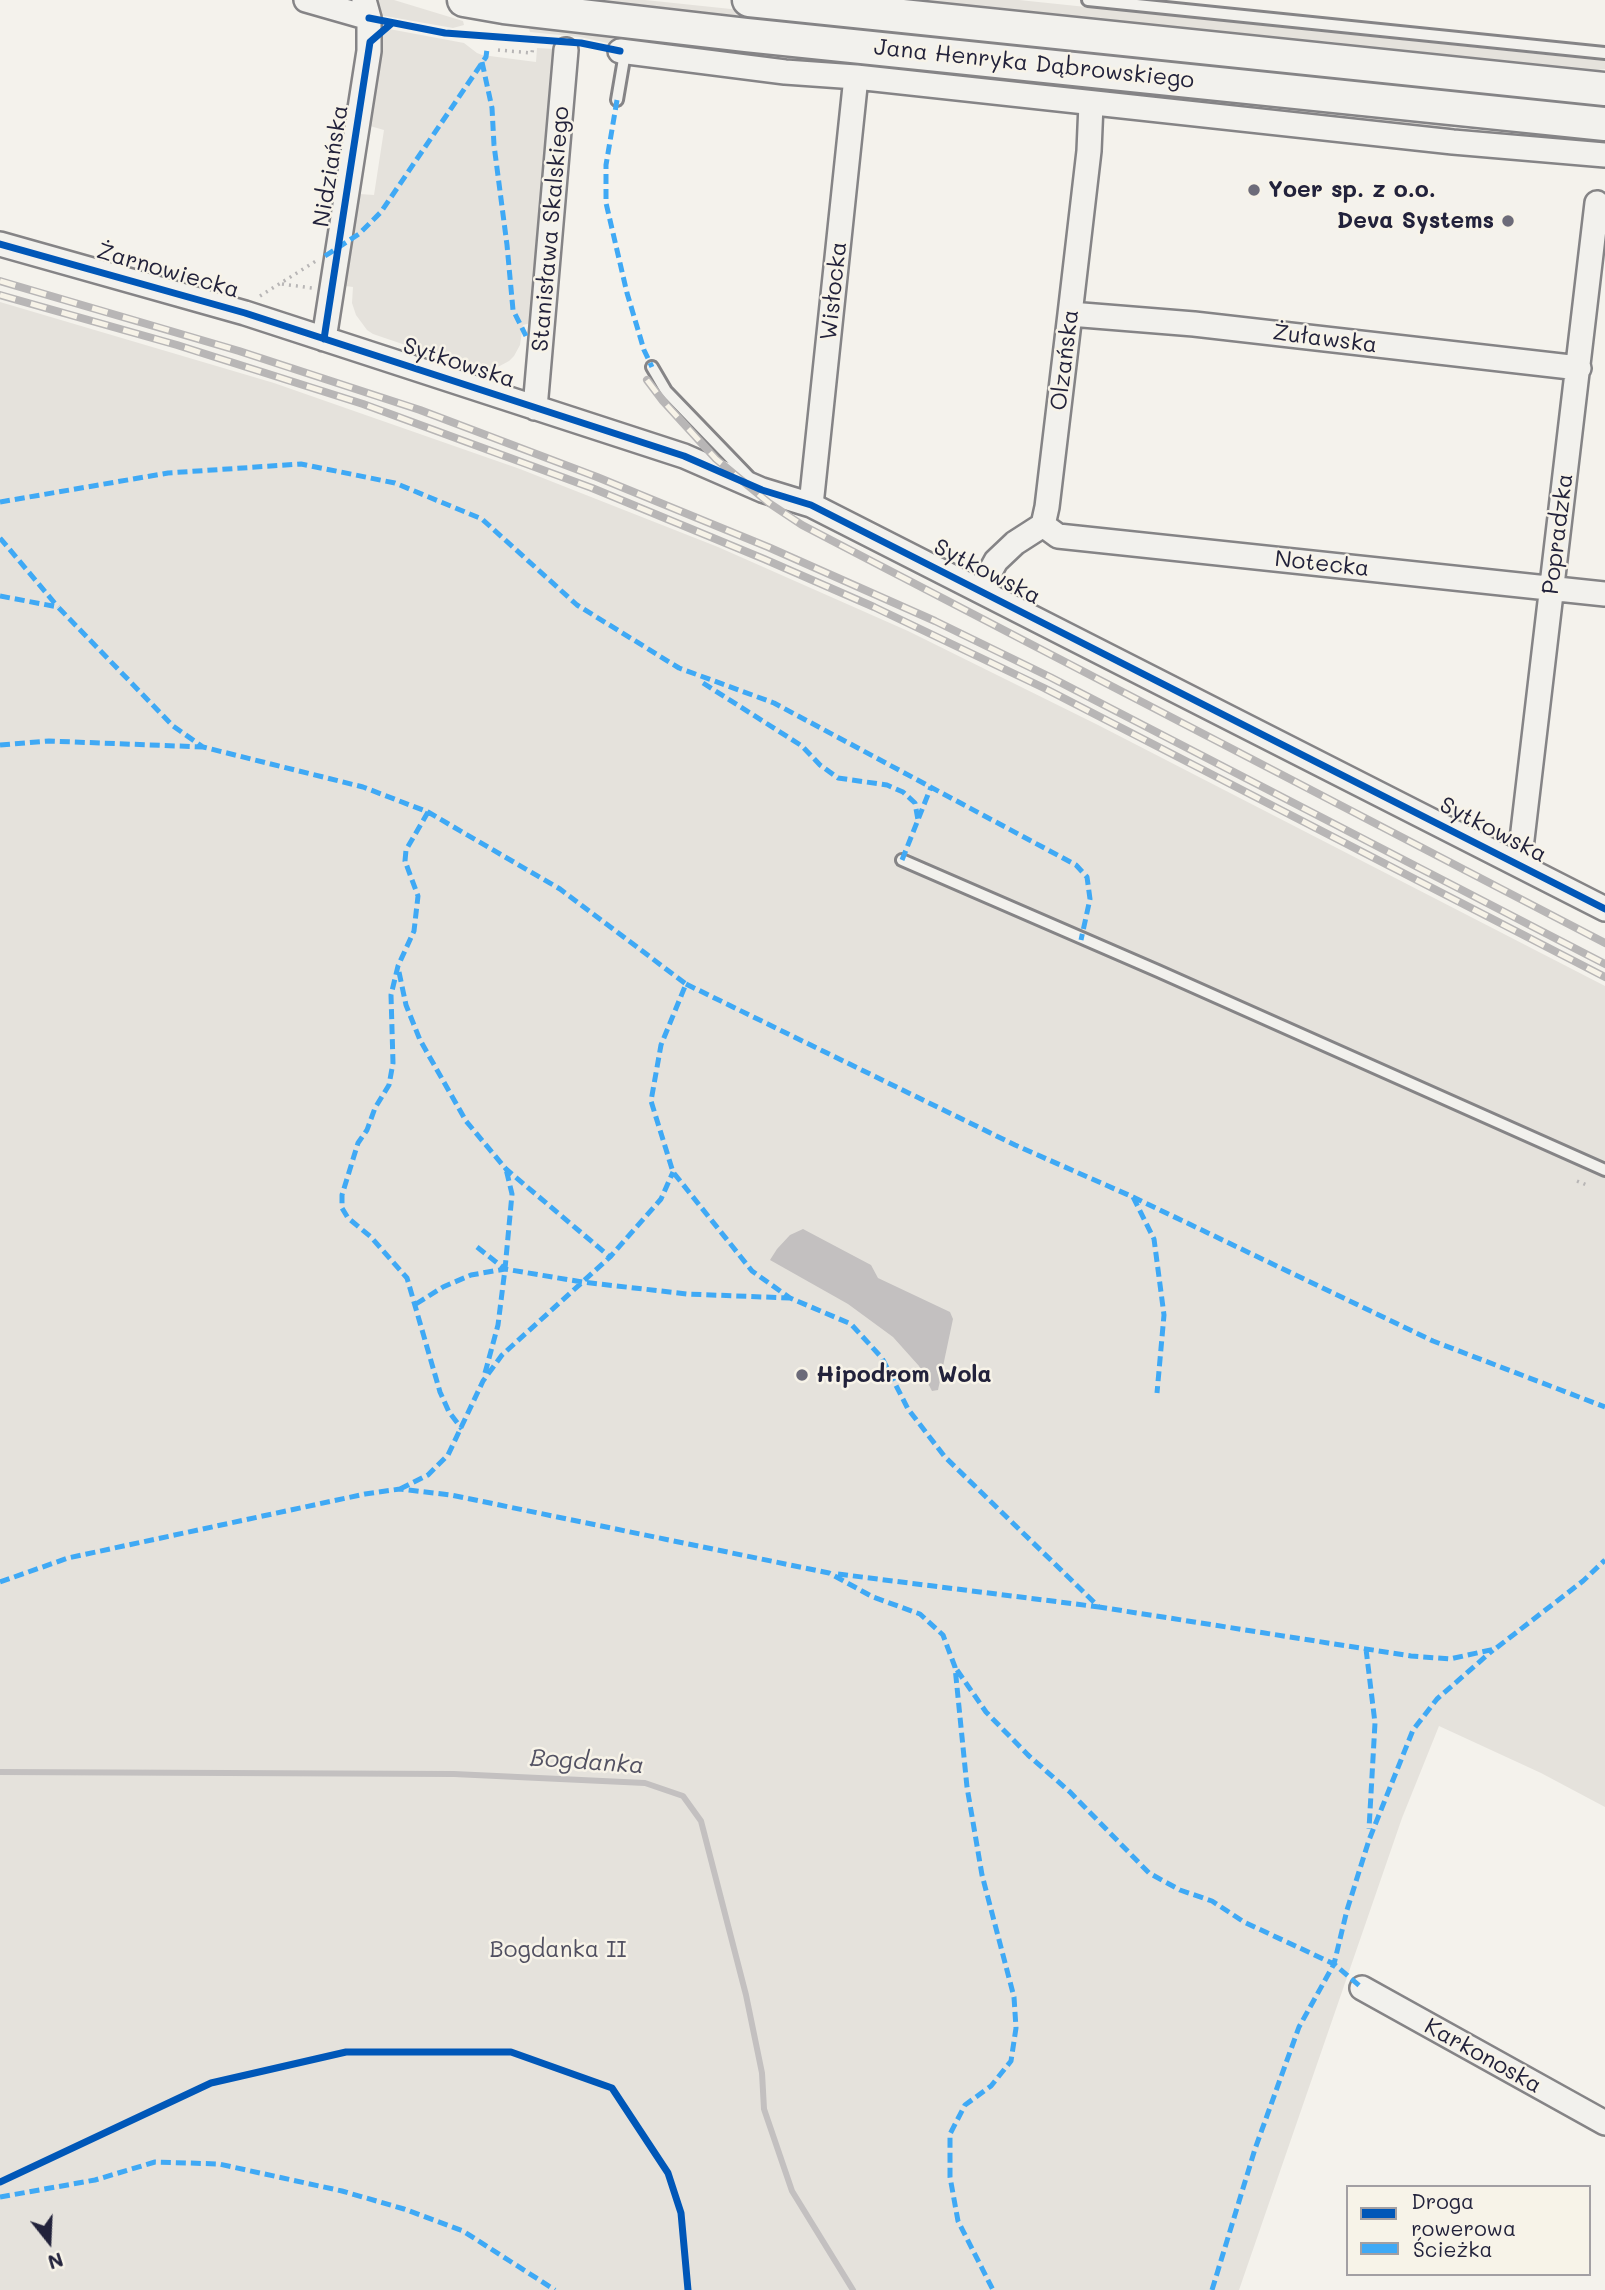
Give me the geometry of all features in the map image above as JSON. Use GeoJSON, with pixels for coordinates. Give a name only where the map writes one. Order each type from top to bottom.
{"type":"FeatureCollection","features":[{"type":"Feature","properties":{"kind":"main road","name":"Jana Henryka Dąbrowskiego"},"geometry":{"type":"LineString","coordinates":[[464,0],[757,41],[1605,124]]}},
{"type":"Feature","properties":{"kind":"main road","name":"Jana Henryka Dąbrowskiego"},"geometry":{"type":"LineString","coordinates":[[749,0],[1605,89]]}},
{"type":"Feature","properties":{"kind":"street"},"geometry":{"type":"LineString","coordinates":[[306,0],[366,9]]}},
{"type":"Feature","properties":{"kind":"street","name":"Nidziańska"},"geometry":{"type":"LineString","coordinates":[[324,339],[369,51],[366,9]]}},
{"type":"Feature","properties":{"kind":"street","name":"Stanisława Skalskiego"},"geometry":{"type":"LineString","coordinates":[[535,408],[566,50]]}},
{"type":"Feature","properties":{"kind":"street","name":"Jana Henryka Dąbrowskiego"},"geometry":{"type":"LineString","coordinates":[[622,52],[782,67],[1091,104],[1605,155]]}},
{"type":"Feature","properties":{"kind":"street","name":"Wisłocka"},"geometry":{"type":"LineString","coordinates":[[811,505],[856,77]]}},
{"type":"Feature","properties":{"kind":"street"},"geometry":{"type":"LineString","coordinates":[[1570,85],[1605,79]]}},
{"type":"Feature","properties":{"kind":"street","name":"Olzańska"},"geometry":{"type":"LineString","coordinates":[[1043,525],[1070,314],[1091,104]]}},
{"type":"Feature","properties":{"kind":"street","name":"Popradzka"},"geometry":{"type":"LineString","coordinates":[[1519,865],[1597,203]]}},
{"type":"Feature","properties":{"kind":"street","name":"Żarnowiecka"},"geometry":{"type":"LineString","coordinates":[[0,244],[245,313],[324,339]]}},
{"type":"Feature","properties":{"kind":"street","name":"Żuławska"},"geometry":{"type":"LineString","coordinates":[[1070,314],[1194,324],[1579,368]]}},
{"type":"Feature","properties":{"kind":"street","name":"Sytkowska"},"geometry":{"type":"LineString","coordinates":[[324,339],[684,456],[762,490],[811,505],[1605,909]]}},
{"type":"Feature","properties":{"kind":"street"},"geometry":{"type":"LineString","coordinates":[[980,590],[996,561],[1015,543],[1043,525]]}},
{"type":"Feature","properties":{"kind":"street","name":"Notecka"},"geometry":{"type":"LineString","coordinates":[[1043,525],[1058,536],[1605,594]]}},
{"type":"Feature","properties":{"kind":"street","name":"Karkonoska"},"geometry":{"type":"LineString","coordinates":[[1362,1988],[1605,2123]]}},
{"type":"Feature","properties":{"kind":"lane"},"geometry":{"type":"LineString","coordinates":[[1088,0],[1605,53]]}},
{"type":"Feature","properties":{"kind":"lane"},"geometry":{"type":"LineString","coordinates":[[617,100],[622,52]]}},
{"type":"Feature","properties":{"kind":"lane"},"geometry":{"type":"LineString","coordinates":[[652,367],[666,391],[762,490]]}},
{"type":"Feature","properties":{"kind":"lane"},"geometry":{"type":"LineString","coordinates":[[902,860],[1605,1170]]}},
{"type":"Feature","properties":{"kind":"path"},"geometry":{"type":"LineString","coordinates":[[498,50],[532,53],[533,46]]}},
{"type":"Feature","properties":{"kind":"path"},"geometry":{"type":"LineString","coordinates":[[252,301],[325,256]]}},
{"type":"Feature","properties":{"kind":"path"},"geometry":{"type":"LineString","coordinates":[[280,284],[317,288]]}},
{"type":"Feature","properties":{"kind":"path"},"geometry":{"type":"LineString","coordinates":[[1577,1181],[1590,1186]]}},
{"type":"Feature","properties":{"kind":"green space"},"geometry":{"type":"Polygon","coordinates":[[[374,0],[394,0],[463,21],[464,25],[453,28],[379,15],[374,0]]]}},
{"type":"Feature","properties":{"kind":"green space"},"geometry":{"type":"Polygon","coordinates":[[[578,0],[645,0],[1132,51],[1139,59],[857,35],[578,0]]]}},
{"type":"Feature","properties":{"kind":"green space"},"geometry":{"type":"Polygon","coordinates":[[[855,0],[1019,0],[1605,61],[1605,69],[1585,72],[1405,54],[1334,42],[1262,40],[855,0]]]}},
{"type":"Feature","properties":{"kind":"green space"},"geometry":{"type":"Polygon","coordinates":[[[565,27],[757,51],[765,63],[639,50],[580,37],[530,32],[529,29],[565,27]]]}},
{"type":"Feature","properties":{"kind":"green space"},"geometry":{"type":"Polygon","coordinates":[[[389,29],[464,43],[482,55],[536,62],[537,48],[554,49],[531,323],[523,325],[520,345],[514,356],[494,369],[473,368],[373,334],[356,315],[352,303],[353,287],[345,286],[359,194],[374,195],[384,130],[370,126],[382,36],[389,29]]]}},
{"type":"Feature","properties":{"kind":"green space"},"geometry":{"type":"Polygon","coordinates":[[[781,51],[1551,130],[1605,141],[1605,151],[1521,143],[1522,129],[1483,129],[1483,125],[1455,121],[1445,135],[800,64],[781,51]]]}},
{"type":"Feature","properties":{"kind":"green space"},"geometry":{"type":"Polygon","coordinates":[[[1179,59],[1549,98],[1551,102],[1549,106],[1178,65],[1179,59]]]}},
{"type":"Feature","properties":{"kind":"green space","name":"Hipodrom Wola"},"geometry":{"type":"Polygon","coordinates":[[[0,302],[274,383],[520,469],[718,547],[908,631],[1098,725],[1605,986],[1605,1807],[1541,1773],[1439,1726],[1402,1818],[1239,2290],[0,2290],[0,302]]]}},
{"type":"Feature","properties":{"kind":"shaded area"},"geometry":{"type":"Polygon","coordinates":[[[803,1229],[871,1265],[878,1278],[950,1312],[953,1319],[938,1390],[932,1391],[919,1366],[893,1337],[848,1304],[770,1260],[790,1235],[803,1229]]]}},
{"type":"Feature","properties":{"kind":"waterway","name":"Bogdanka"},"geometry":{"type":"LineString","coordinates":[[0,1772],[454,1774],[645,1783],[683,1796],[701,1821],[746,1995],[762,2073],[764,2109],[792,2191],[853,2290]]}},
{"type":"Feature","properties":{"kind":"railway"},"geometry":{"type":"LineString","coordinates":[[0,281],[239,351],[420,410],[597,477],[768,547],[935,621],[1050,677],[1605,964]]}},
{"type":"Feature","properties":{"kind":"railway"},"geometry":{"type":"LineString","coordinates":[[0,295],[177,345],[363,404],[592,488],[764,559],[874,607],[1044,688],[1605,977]]}},
{"type":"Feature","properties":{"kind":"railway"},"geometry":{"type":"LineString","coordinates":[[647,380],[716,459],[769,503],[802,525],[1605,943]]}},
{"type":"Feature","properties":{"kind":"marked path"},"geometry":{"type":"LineString","coordinates":[[325,256],[359,234],[381,212],[486,57],[487,49]]}},
{"type":"Feature","properties":{"kind":"marked path"},"geometry":{"type":"LineString","coordinates":[[482,62],[492,108],[513,310],[526,336]]}},
{"type":"Feature","properties":{"kind":"marked path"},"geometry":{"type":"LineString","coordinates":[[617,100],[606,165],[606,203],[627,293],[644,350],[652,367]]}},
{"type":"Feature","properties":{"kind":"marked path"},"geometry":{"type":"LineString","coordinates":[[0,502],[168,473],[301,464],[395,483],[482,519],[577,605],[679,668],[774,703],[1076,865],[1087,877],[1090,899],[1081,940]]}},
{"type":"Feature","properties":{"kind":"marked path"},"geometry":{"type":"LineString","coordinates":[[0,538],[58,607]]}},
{"type":"Feature","properties":{"kind":"marked path"},"geometry":{"type":"LineString","coordinates":[[0,596],[58,607],[173,726],[203,747],[363,787],[428,812],[560,889],[686,984],[661,1045],[651,1101],[673,1172],[752,1271],[790,1298],[851,1324],[882,1358],[908,1409],[945,1457],[1099,1607],[1411,1656],[1450,1659],[1495,1649],[1583,1581],[1605,1560]]}},
{"type":"Feature","properties":{"kind":"marked path"},"geometry":{"type":"LineString","coordinates":[[703,683],[802,746],[820,765],[838,778],[887,785],[903,792],[915,803],[918,820]]}},
{"type":"Feature","properties":{"kind":"marked path"},"geometry":{"type":"LineString","coordinates":[[0,745],[49,741],[203,747]]}},
{"type":"Feature","properties":{"kind":"marked path"},"geometry":{"type":"LineString","coordinates":[[902,860],[931,787]]}},
{"type":"Feature","properties":{"kind":"marked path"},"geometry":{"type":"LineString","coordinates":[[428,812],[406,850],[405,861],[418,896],[414,931],[398,966],[391,995],[393,1063],[389,1085],[358,1143],[342,1195],[342,1208],[348,1218],[371,1237],[407,1278],[440,1392],[449,1412],[462,1429]]}},
{"type":"Feature","properties":{"kind":"marked path"},"geometry":{"type":"LineString","coordinates":[[399,972],[406,1005],[420,1040],[466,1121],[506,1169],[610,1257]]}},
{"type":"Feature","properties":{"kind":"marked path"},"geometry":{"type":"LineString","coordinates":[[686,984],[1015,1145],[1133,1197],[1433,1341],[1605,1407]]}},
{"type":"Feature","properties":{"kind":"marked path"},"geometry":{"type":"LineString","coordinates":[[485,1373],[498,1325],[505,1269],[512,1194],[506,1169]]}},
{"type":"Feature","properties":{"kind":"marked path"},"geometry":{"type":"LineString","coordinates":[[400,1489],[428,1475],[448,1455],[483,1381],[502,1355],[610,1257],[661,1199],[673,1172]]}},
{"type":"Feature","properties":{"kind":"marked path"},"geometry":{"type":"LineString","coordinates":[[1133,1197],[1154,1239],[1164,1315],[1157,1393]]}},
{"type":"Feature","properties":{"kind":"marked path"},"geometry":{"type":"LineString","coordinates":[[477,1247],[505,1269]]}},
{"type":"Feature","properties":{"kind":"marked path"},"geometry":{"type":"LineString","coordinates":[[416,1304],[443,1287],[471,1275],[505,1269],[582,1282],[687,1294],[790,1298]]}},
{"type":"Feature","properties":{"kind":"marked path"},"geometry":{"type":"LineString","coordinates":[[0,1582],[68,1558],[365,1494],[400,1489],[451,1495],[829,1573],[873,1597],[920,1614],[943,1635],[955,1667],[967,1787],[982,1875],[1014,1997],[1016,2028],[1011,2061],[991,2086],[965,2105],[950,2134],[950,2177],[958,2221],[993,2290]]}},
{"type":"Feature","properties":{"kind":"marked path"},"geometry":{"type":"LineString","coordinates":[[838,1574],[1099,1607]]}},
{"type":"Feature","properties":{"kind":"marked path"},"geometry":{"type":"LineString","coordinates":[[1366,1649],[1375,1723],[1369,1829]]}},
{"type":"Feature","properties":{"kind":"marked path"},"geometry":{"type":"LineString","coordinates":[[1212,2290],[1255,2149],[1299,2027],[1334,1964],[1347,1910],[1369,1840],[1413,1730],[1437,1699],[1493,1650]]}},
{"type":"Feature","properties":{"kind":"marked path"},"geometry":{"type":"LineString","coordinates":[[957,1670],[986,1712],[1028,1755],[1070,1792],[1149,1873],[1180,1890],[1212,1901],[1244,1922],[1334,1964],[1362,1988]]}},
{"type":"Feature","properties":{"kind":"marked path"},"geometry":{"type":"LineString","coordinates":[[0,2197],[95,2180],[155,2162],[219,2164],[342,2191],[404,2209],[463,2231],[555,2290]]}},
{"type":"Feature","properties":{"kind":"cycle path"},"geometry":{"type":"LineString","coordinates":[[369,18],[445,33],[581,43],[620,51]]}},
{"type":"Feature","properties":{"kind":"cycle path"},"geometry":{"type":"LineString","coordinates":[[324,339],[370,42],[392,23]]}},
{"type":"Feature","properties":{"kind":"cycle path"},"geometry":{"type":"LineString","coordinates":[[0,244],[245,313],[684,456],[762,490],[811,505],[1605,909]]}},
{"type":"Feature","properties":{"kind":"cycle path"},"geometry":{"type":"LineString","coordinates":[[0,2182],[211,2083],[346,2052],[511,2052],[612,2088],[668,2173],[681,2213],[688,2290]]}},
{"type":"Feature","properties":{"kind":"place","name":"Yoer sp. z o.o."},"geometry":{"type":"Point","coordinates":[1254,190]}},
{"type":"Feature","properties":{"kind":"place","name":"Deva Systems"},"geometry":{"type":"Point","coordinates":[1508,221]}},
{"type":"Feature","properties":{"kind":"place","name":"Hipodrom Wola"},"geometry":{"type":"Point","coordinates":[802,1375]}},
{"type":"Feature","properties":{"kind":"park label","name":"Bogdanka II"},"geometry":{"type":"Point","coordinates":[558,1950]}}]}
